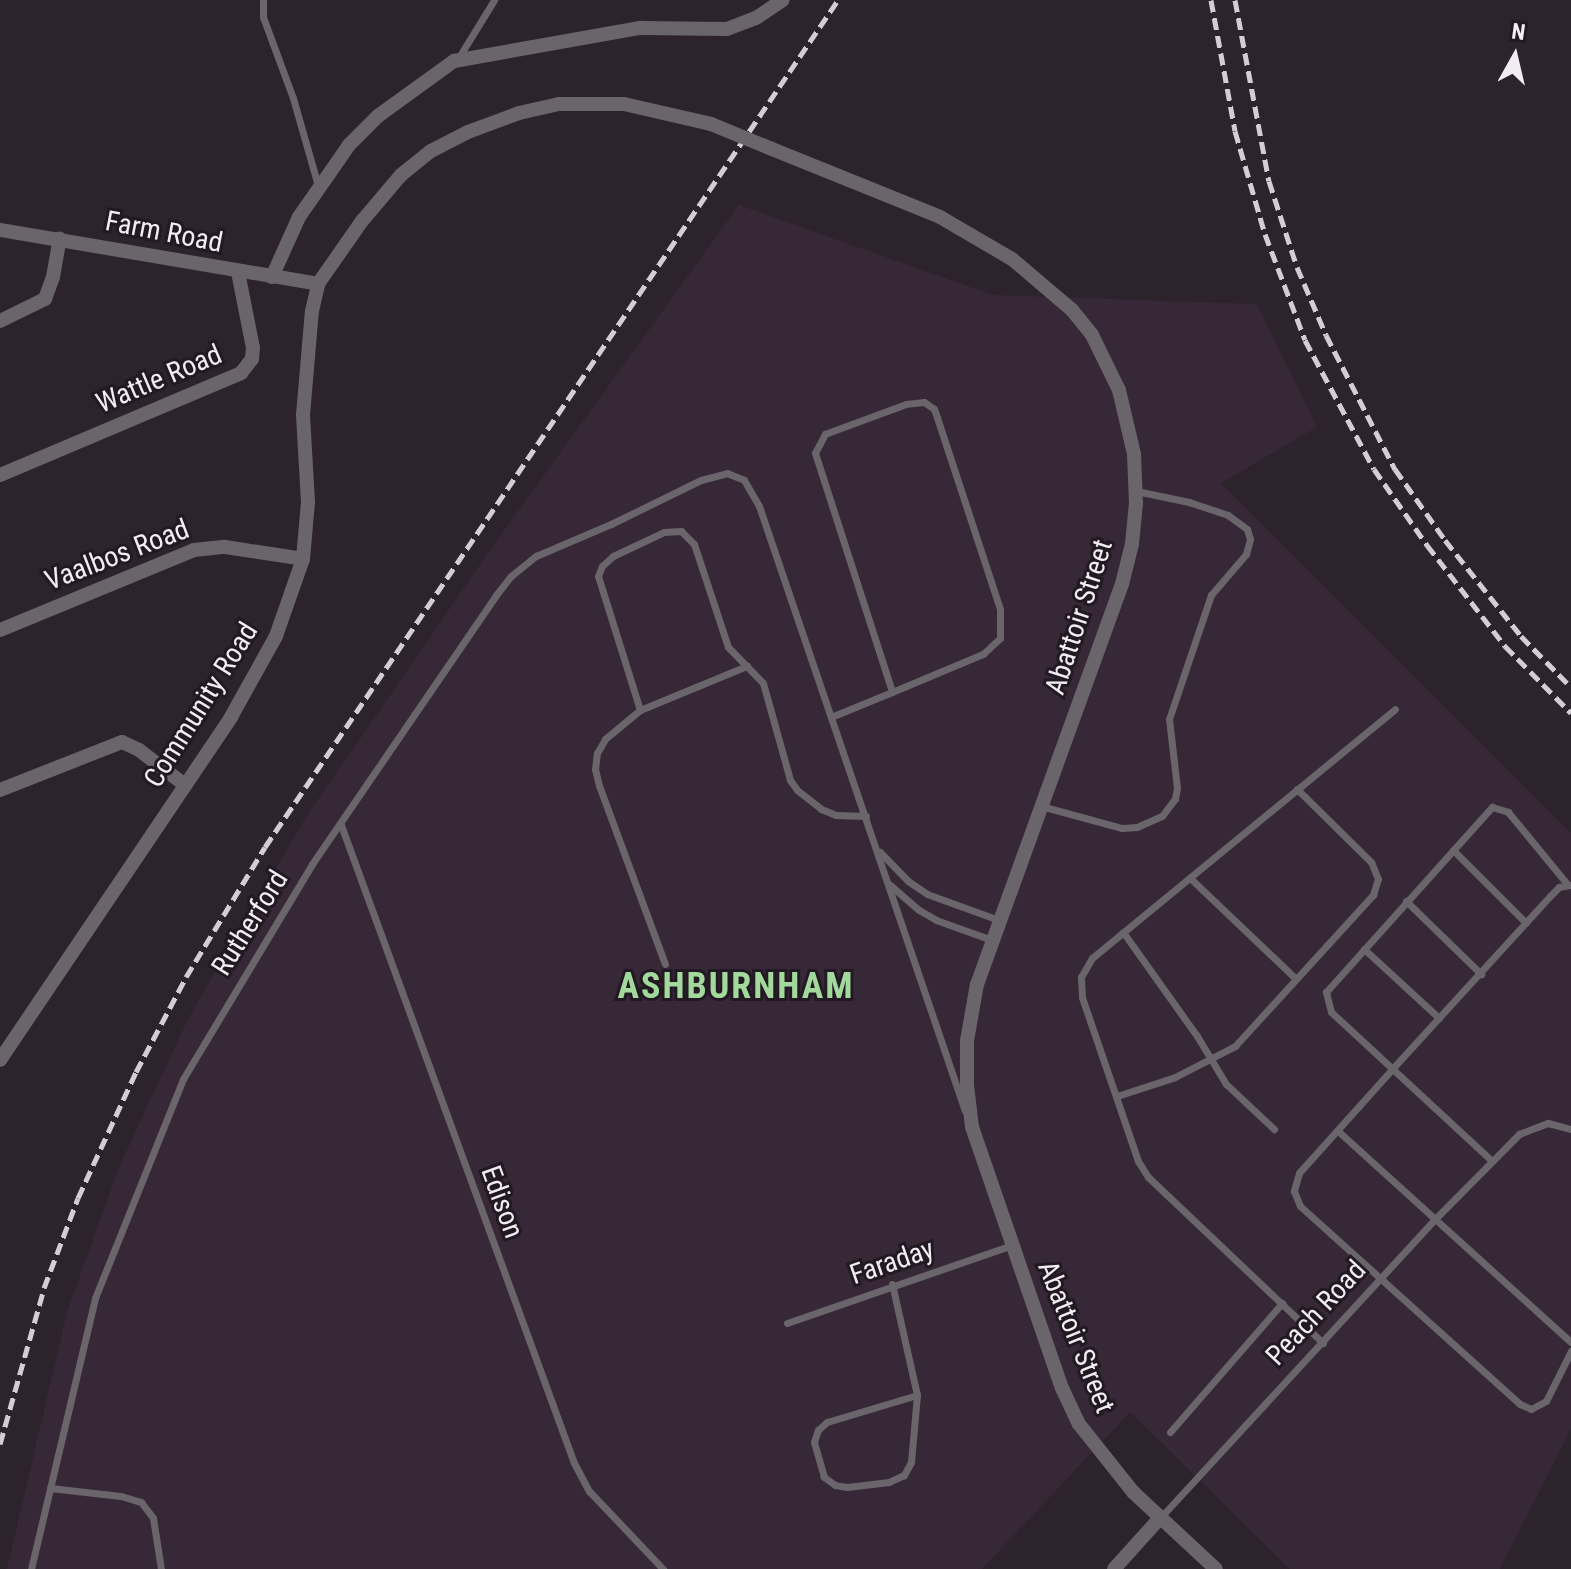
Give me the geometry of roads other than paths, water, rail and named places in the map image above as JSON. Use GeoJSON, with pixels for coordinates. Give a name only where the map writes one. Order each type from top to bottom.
{"type":"FeatureCollection","features":[{"type":"Feature","properties":{"kind":"street"},"geometry":{"type":"LineString","coordinates":[[272,277],[285,243],[318,186],[349,145],[378,116],[454,61],[640,28],[727,29],[756,18],[783,0]]}},
{"type":"Feature","properties":{"kind":"street","name":"Abattoir Street"},"geometry":{"type":"LineString","coordinates":[[318,284],[362,221],[401,175],[431,151],[468,132],[519,113],[559,104],[590,102],[650,107],[711,124],[940,217],[1012,259],[1048,286],[1092,335],[1109,366],[1130,426],[1136,491],[1132,544],[1122,584],[999,920],[969,1014],[966,1065],[972,1127],[1062,1388],[1079,1424],[1133,1492],[1216,1569]]}},
{"type":"Feature","properties":{"kind":"street","name":"Farm Road"},"geometry":{"type":"LineString","coordinates":[[0,230],[318,284]]}},
{"type":"Feature","properties":{"kind":"street"},"geometry":{"type":"LineString","coordinates":[[0,321],[45,299],[53,277],[60,239]]}},
{"type":"Feature","properties":{"kind":"street","name":"Wattle Road"},"geometry":{"type":"LineString","coordinates":[[0,475],[241,373],[252,359],[253,348],[238,272]]}},
{"type":"Feature","properties":{"kind":"street","name":"Community Road"},"geometry":{"type":"LineString","coordinates":[[0,1060],[262,667],[303,559],[308,502],[303,415],[308,343],[318,284]]}},
{"type":"Feature","properties":{"kind":"street","name":"Vaalbos Road"},"geometry":{"type":"LineString","coordinates":[[0,630],[194,550],[225,547],[303,559]]}},
{"type":"Feature","properties":{"kind":"street"},"geometry":{"type":"LineString","coordinates":[[0,790],[122,742],[139,750],[185,785]]}},
{"type":"Feature","properties":{"kind":"street","name":"Peach Road"},"geometry":{"type":"LineString","coordinates":[[1114,1569],[1160,1518]]}},
{"type":"Feature","properties":{"kind":"lane"},"geometry":{"type":"LineString","coordinates":[[263,0],[263,17],[293,98],[318,186]]}},
{"type":"Feature","properties":{"kind":"lane"},"geometry":{"type":"LineString","coordinates":[[454,61],[470,43],[494,0]]}},
{"type":"Feature","properties":{"kind":"lane"},"geometry":{"type":"LineString","coordinates":[[831,717],[892,692],[983,654],[994,646],[1002,628],[1000,609],[937,417],[934,409],[924,402],[906,404],[825,434],[815,453],[892,692]]}},
{"type":"Feature","properties":{"kind":"lane","name":"Rutherford"},"geometry":{"type":"LineString","coordinates":[[31,1569],[95,1298],[166,1116],[199,1049],[280,914],[511,576],[525,563],[701,480],[716,474],[736,475]]}},
{"type":"Feature","properties":{"kind":"lane","name":"Abattoir Street"},"geometry":{"type":"LineString","coordinates":[[736,475],[744,480],[759,506],[878,850],[933,1024],[972,1127]]}},
{"type":"Feature","properties":{"kind":"lane"},"geometry":{"type":"LineString","coordinates":[[1041,806],[1122,828],[1137,827],[1162,816],[1175,799],[1177,788],[1169,719],[1211,595],[1246,554],[1250,539],[1247,529],[1228,515],[1189,502],[1136,491]]}},
{"type":"Feature","properties":{"kind":"lane"},"geometry":{"type":"LineString","coordinates":[[640,710],[598,576],[606,560],[664,532],[681,531],[694,544],[728,647],[763,683],[790,780],[797,790],[836,815],[866,816]]}},
{"type":"Feature","properties":{"kind":"lane"},"geometry":{"type":"LineString","coordinates":[[665,964],[595,769],[597,753],[605,739],[640,710],[747,666]]}},
{"type":"Feature","properties":{"kind":"lane"},"geometry":{"type":"LineString","coordinates":[[1323,1343],[1148,1177],[1080,986],[1084,967],[1123,932],[1395,709]]}},
{"type":"Feature","properties":{"kind":"lane"},"geometry":{"type":"LineString","coordinates":[[1117,1096],[1211,1061],[1244,1038],[1373,895],[1378,879],[1371,862],[1297,789]]}},
{"type":"Feature","properties":{"kind":"lane"},"geometry":{"type":"LineString","coordinates":[[1492,1161],[1394,1067],[1331,1012],[1326,992],[1486,811],[1502,808],[1533,838],[1569,885],[1559,887],[1394,1067],[1299,1173],[1296,1198],[1300,1206],[1381,1281],[1509,1395],[1531,1409],[1546,1401],[1571,1351]]}},
{"type":"Feature","properties":{"kind":"lane","name":"Edison"},"geometry":{"type":"LineString","coordinates":[[341,825],[574,1463],[589,1491],[663,1569]]}},
{"type":"Feature","properties":{"kind":"lane","name":"Abattoir Street"},"geometry":{"type":"LineString","coordinates":[[878,850],[908,881],[927,894],[999,920]]}},
{"type":"Feature","properties":{"kind":"lane"},"geometry":{"type":"LineString","coordinates":[[1453,850],[1526,923]]}},
{"type":"Feature","properties":{"kind":"lane"},"geometry":{"type":"LineString","coordinates":[[1190,878],[1295,978]]}},
{"type":"Feature","properties":{"kind":"lane"},"geometry":{"type":"LineString","coordinates":[[888,883],[927,915],[992,940]]}},
{"type":"Feature","properties":{"kind":"lane"},"geometry":{"type":"LineString","coordinates":[[1406,901],[1481,974]]}},
{"type":"Feature","properties":{"kind":"lane"},"geometry":{"type":"LineString","coordinates":[[1123,932],[1226,1084],[1274,1129]]}},
{"type":"Feature","properties":{"kind":"lane"},"geometry":{"type":"LineString","coordinates":[[1364,949],[1439,1018]]}},
{"type":"Feature","properties":{"kind":"lane","name":"Peach Road"},"geometry":{"type":"LineString","coordinates":[[1160,1518],[1435,1219],[1519,1134],[1536,1125],[1557,1123],[1571,1129]]}},
{"type":"Feature","properties":{"kind":"lane"},"geometry":{"type":"LineString","coordinates":[[1338,1131],[1571,1342]]}},
{"type":"Feature","properties":{"kind":"lane","name":"Faraday"},"geometry":{"type":"LineString","coordinates":[[787,1323],[892,1284],[1012,1245]]}},
{"type":"Feature","properties":{"kind":"lane"},"geometry":{"type":"LineString","coordinates":[[892,1284],[917,1395],[911,1462],[904,1475],[889,1482],[847,1487],[824,1477],[814,1442],[818,1430],[827,1422],[917,1395]]}},
{"type":"Feature","properties":{"kind":"lane"},"geometry":{"type":"LineString","coordinates":[[1170,1432],[1282,1303]]}},
{"type":"Feature","properties":{"kind":"lane"},"geometry":{"type":"LineString","coordinates":[[50,1488],[121,1496],[141,1502],[153,1518],[161,1569]]}},
{"type":"Feature","properties":{"kind":"railway"},"geometry":{"type":"LineString","coordinates":[[0,1444],[44,1288],[78,1198],[136,1072],[186,977],[265,847],[838,0]]}},
{"type":"Feature","properties":{"kind":"railway"},"geometry":{"type":"LineString","coordinates":[[1211,0],[1235,131],[1265,234],[1305,340],[1374,469],[1427,545],[1505,646],[1571,713]]}},
{"type":"Feature","properties":{"kind":"railway"},"geometry":{"type":"LineString","coordinates":[[1235,0],[1269,181],[1297,267],[1326,335],[1395,469],[1445,540],[1521,636],[1571,687]]}},
{"type":"Feature","properties":{"kind":"district","name":"ASHBURNHAM"},"geometry":{"type":"Point","coordinates":[736,987]}}]}
